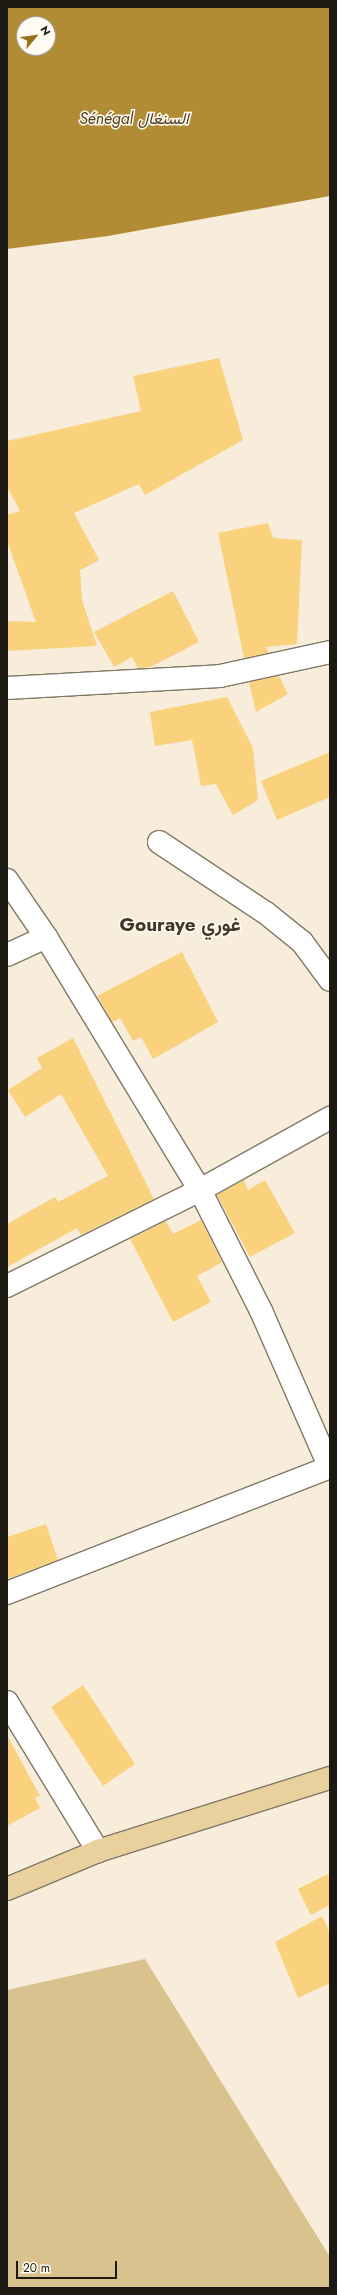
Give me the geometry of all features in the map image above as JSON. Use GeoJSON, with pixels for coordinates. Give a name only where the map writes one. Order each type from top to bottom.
{"type":"FeatureCollection","features":[{"type":"Feature","properties":{"kind":"main road"},"geometry":{"type":"LineString","coordinates":[[7,1889],[98,1851],[330,1778]]}},
{"type":"Feature","properties":{"kind":"street"},"geometry":{"type":"LineString","coordinates":[[7,688],[220,676],[330,652]]}},
{"type":"Feature","properties":{"kind":"street"},"geometry":{"type":"LineString","coordinates":[[159,842],[278,923],[302,942],[330,980]]}},
{"type":"Feature","properties":{"kind":"street"},"geometry":{"type":"LineString","coordinates":[[7,880],[46,937],[200,1190],[262,1313],[330,1467],[7,1594]]}},
{"type":"Feature","properties":{"kind":"street"},"geometry":{"type":"LineString","coordinates":[[7,954],[46,937]]}},
{"type":"Feature","properties":{"kind":"street"},"geometry":{"type":"LineString","coordinates":[[7,1286],[200,1190],[330,1118]]}},
{"type":"Feature","properties":{"kind":"street"},"geometry":{"type":"LineString","coordinates":[[7,1702],[98,1851]]}},
{"type":"Feature","properties":{"kind":"shaded area"},"geometry":{"type":"Polygon","coordinates":[[[145,1959],[330,2257],[330,2288],[7,2288],[7,1990],[145,1959]]]}},
{"type":"Feature","properties":{"kind":"water","name":"Sénégal السنغال"},"geometry":{"type":"Polygon","coordinates":[[[7,7],[330,7],[330,196],[108,236],[7,249],[7,7]]]}},
{"type":"Feature","properties":{"kind":"building"},"geometry":{"type":"Polygon","coordinates":[[[219,358],[243,440],[145,495],[139,484],[74,513],[99,560],[80,570],[82,600],[97,646],[7,651],[7,621],[36,622],[7,541],[7,515],[20,511],[7,487],[7,441],[141,411],[133,376],[219,358]]]}},
{"type":"Feature","properties":{"kind":"building"},"geometry":{"type":"Polygon","coordinates":[[[268,523],[273,538],[302,540],[297,644],[266,647],[269,653],[244,658],[218,533],[268,523]]]}},
{"type":"Feature","properties":{"kind":"building"},"geometry":{"type":"Polygon","coordinates":[[[173,591],[199,642],[150,667],[138,668],[132,657],[114,667],[94,632],[173,591]]]}},
{"type":"Feature","properties":{"kind":"building"},"geometry":{"type":"Polygon","coordinates":[[[279,676],[288,694],[256,712],[249,682],[279,676]]]}},
{"type":"Feature","properties":{"kind":"building"},"geometry":{"type":"Polygon","coordinates":[[[227,697],[253,748],[258,800],[233,815],[216,784],[201,786],[192,740],[155,746],[150,712],[227,697]]]}},
{"type":"Feature","properties":{"kind":"building"},"geometry":{"type":"Polygon","coordinates":[[[330,752],[330,797],[277,820],[261,781],[330,752]]]}},
{"type":"Feature","properties":{"kind":"building"},"geometry":{"type":"Polygon","coordinates":[[[182,952],[218,1022],[153,1059],[141,1037],[133,1041],[120,1018],[112,1022],[97,996],[182,952]]]}},
{"type":"Feature","properties":{"kind":"building"},"geometry":{"type":"Polygon","coordinates":[[[73,1038],[154,1199],[81,1235],[77,1228],[7,1267],[7,1224],[55,1197],[58,1202],[108,1176],[61,1094],[25,1117],[8,1090],[42,1068],[37,1058],[73,1038]]]}},
{"type":"Feature","properties":{"kind":"building"},"geometry":{"type":"Polygon","coordinates":[[[244,1180],[248,1190],[265,1180],[295,1233],[250,1257],[217,1195],[244,1180]]]}},
{"type":"Feature","properties":{"kind":"building"},"geometry":{"type":"Polygon","coordinates":[[[201,1220],[222,1262],[197,1276],[211,1302],[173,1322],[130,1239],[166,1221],[173,1234],[201,1220]]]}},
{"type":"Feature","properties":{"kind":"building"},"geometry":{"type":"Polygon","coordinates":[[[46,1524],[58,1560],[7,1579],[7,1537],[46,1524]]]}},
{"type":"Feature","properties":{"kind":"building"},"geometry":{"type":"Polygon","coordinates":[[[83,1685],[135,1764],[103,1786],[51,1707],[83,1685]]]}},
{"type":"Feature","properties":{"kind":"building"},"geometry":{"type":"Polygon","coordinates":[[[7,1735],[40,1796],[35,1798],[40,1808],[7,1826],[7,1735]]]}},
{"type":"Feature","properties":{"kind":"building"},"geometry":{"type":"Polygon","coordinates":[[[330,1873],[330,1905],[311,1915],[298,1889],[330,1873]]]}},
{"type":"Feature","properties":{"kind":"building"},"geometry":{"type":"Polygon","coordinates":[[[322,1916],[330,1933],[330,1983],[298,1998],[275,1942],[322,1916]]]}},
{"type":"Feature","properties":{"kind":"district","name":"Gouraye غوري"},"geometry":{"type":"Point","coordinates":[180,925]}}]}
